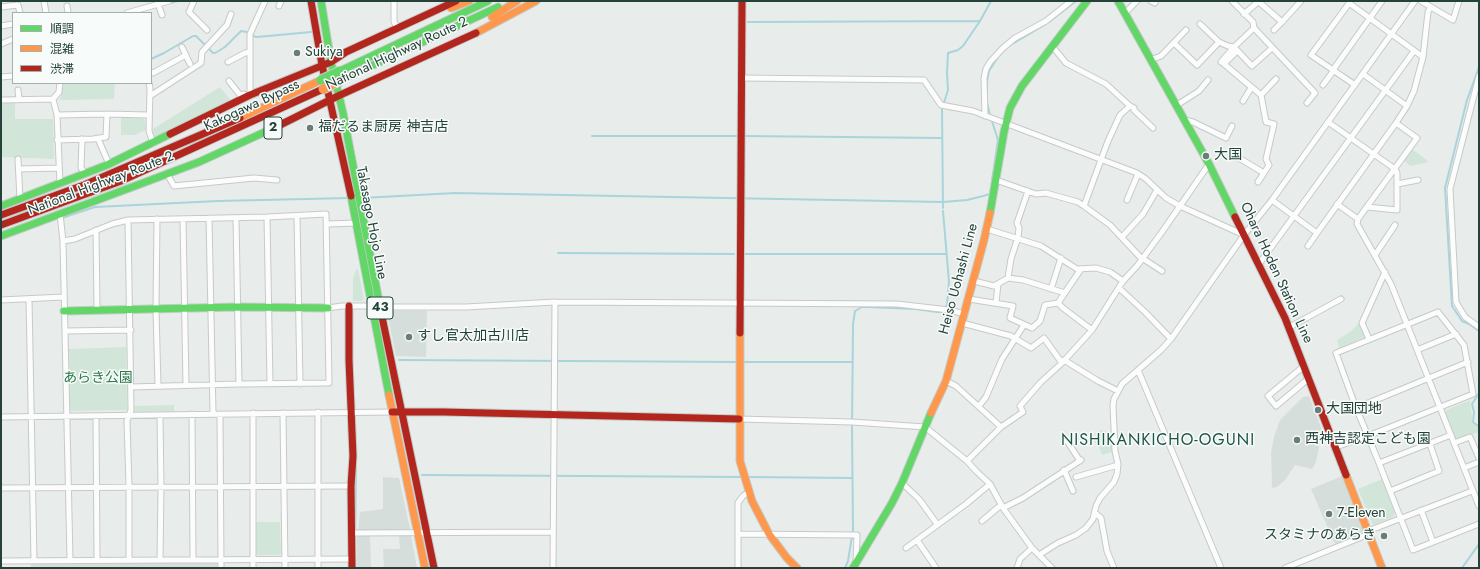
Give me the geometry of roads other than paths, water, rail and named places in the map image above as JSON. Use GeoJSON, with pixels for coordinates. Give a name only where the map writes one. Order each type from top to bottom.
{"type":"FeatureCollection","features":[{"type":"Feature","properties":{"kind":"main road","name":"Takasago Hojo Line"},"geometry":{"type":"LineString","coordinates":[[311,1],[327,63],[334,98],[343,113],[355,198],[376,306],[392,412],[423,532],[434,568]]}},
{"type":"Feature","properties":{"kind":"main road","name":"Takasago Hojo Line"},"geometry":{"type":"LineString","coordinates":[[321,1],[327,63]]}},
{"type":"Feature","properties":{"kind":"main road","name":"National Highway Route 2"},"geometry":{"type":"LineString","coordinates":[[1,206],[109,164],[250,93],[327,63],[346,52],[454,1]]}},
{"type":"Feature","properties":{"kind":"main road"},"geometry":{"type":"LineString","coordinates":[[84,185],[201,125],[316,73],[327,63],[349,58],[469,1]]}},
{"type":"Feature","properties":{"kind":"main road","name":"Kakogawa Bypass"},"geometry":{"type":"LineString","coordinates":[[1,225],[121,181],[341,75],[488,1]]}},
{"type":"Feature","properties":{"kind":"main road","name":"Kakogawa Bypass"},"geometry":{"type":"LineString","coordinates":[[341,75],[510,1]]}},
{"type":"Feature","properties":{"kind":"main road"},"geometry":{"type":"LineString","coordinates":[[121,181],[171,168],[316,102],[334,98],[345,88],[473,28],[517,1]]}},
{"type":"Feature","properties":{"kind":"main road","name":"National Highway Route 2"},"geometry":{"type":"LineString","coordinates":[[1,236],[60,218],[199,162],[469,36],[536,1]]}},
{"type":"Feature","properties":{"kind":"main road"},"geometry":{"type":"LineString","coordinates":[[742,1],[739,358],[740,453],[744,477],[752,501],[769,534],[787,558],[797,568]]}},
{"type":"Feature","properties":{"kind":"main road","name":"Heiso Uohashi Line"},"geometry":{"type":"LineString","coordinates":[[855,565],[902,483],[946,381],[964,319],[987,228],[1010,108],[1022,86],[1087,1]]}},
{"type":"Feature","properties":{"kind":"main road","name":"Ohara Hoden Station Line"},"geometry":{"type":"LineString","coordinates":[[1118,1],[1209,164],[1259,264],[1304,366],[1382,568]]}},
{"type":"Feature","properties":{"kind":"main road","name":"Kakogawa Bypass"},"geometry":{"type":"LineString","coordinates":[[1,215],[84,185],[322,84]]}},
{"type":"Feature","properties":{"kind":"main road","name":"Takasago Hojo Line"},"geometry":{"type":"LineString","coordinates":[[355,198],[357,222],[403,413],[423,532],[425,568]]}},
{"type":"Feature","properties":{"kind":"main road"},"geometry":{"type":"LineString","coordinates":[[350,306],[350,413],[353,456],[352,486],[355,533],[352,564]]}},
{"type":"Feature","properties":{"kind":"main road"},"geometry":{"type":"LineString","coordinates":[[64,311],[268,307],[328,308]]}},
{"type":"Feature","properties":{"kind":"main road"},"geometry":{"type":"LineString","coordinates":[[392,412],[739,419]]}},
{"type":"Feature","properties":{"kind":"street"},"geometry":{"type":"LineString","coordinates":[[44,1],[46,12]]}},
{"type":"Feature","properties":{"kind":"street"},"geometry":{"type":"LineString","coordinates":[[141,11],[168,1]]}},
{"type":"Feature","properties":{"kind":"street"},"geometry":{"type":"LineString","coordinates":[[194,1],[189,12],[194,21],[206,27]]}},
{"type":"Feature","properties":{"kind":"street"},"geometry":{"type":"LineString","coordinates":[[229,80],[240,95],[250,93],[251,31],[265,1]]}},
{"type":"Feature","properties":{"kind":"street"},"geometry":{"type":"LineString","coordinates":[[394,1],[394,21],[397,29]]}},
{"type":"Feature","properties":{"kind":"street"},"geometry":{"type":"LineString","coordinates":[[989,117],[983,92],[986,69],[990,62],[1015,38],[1044,22],[1071,1]]}},
{"type":"Feature","properties":{"kind":"street"},"geometry":{"type":"LineString","coordinates":[[1125,13],[1137,1]]}},
{"type":"Feature","properties":{"kind":"street"},"geometry":{"type":"LineString","coordinates":[[1232,1],[1253,22],[1254,28],[1272,48],[1313,89],[1315,93],[1307,102]]}},
{"type":"Feature","properties":{"kind":"street"},"geometry":{"type":"LineString","coordinates":[[1244,14],[1259,1],[1282,22]]}},
{"type":"Feature","properties":{"kind":"street"},"geometry":{"type":"LineString","coordinates":[[1274,30],[1301,1]]}},
{"type":"Feature","properties":{"kind":"street"},"geometry":{"type":"LineString","coordinates":[[1323,85],[1382,1]]}},
{"type":"Feature","properties":{"kind":"street"},"geometry":{"type":"LineString","coordinates":[[1039,555],[1086,528],[1094,519],[1096,506],[1100,498],[1114,482],[1118,474],[1115,450],[1113,405],[1122,384],[1161,350],[1171,339],[1244,235],[1272,200],[1416,1]]}},
{"type":"Feature","properties":{"kind":"street"},"geometry":{"type":"LineString","coordinates":[[1421,1],[1430,8],[1453,20],[1460,1]]}},
{"type":"Feature","properties":{"kind":"street"},"geometry":{"type":"LineString","coordinates":[[1355,86],[1311,54],[1350,2],[1369,18],[1423,57]]}},
{"type":"Feature","properties":{"kind":"street"},"geometry":{"type":"LineString","coordinates":[[158,4],[162,15]]}},
{"type":"Feature","properties":{"kind":"street"},"geometry":{"type":"LineString","coordinates":[[1,7],[18,5],[20,12]]}},
{"type":"Feature","properties":{"kind":"street"},"geometry":{"type":"LineString","coordinates":[[67,6],[68,12]]}},
{"type":"Feature","properties":{"kind":"street"},"geometry":{"type":"LineString","coordinates":[[1308,246],[1407,106],[1420,74],[1428,12],[1430,8]]}},
{"type":"Feature","properties":{"kind":"street"},"geometry":{"type":"LineString","coordinates":[[150,96],[201,63],[202,52],[227,25],[231,14]]}},
{"type":"Feature","properties":{"kind":"street"},"geometry":{"type":"LineString","coordinates":[[1,26],[12,24]]}},
{"type":"Feature","properties":{"kind":"street"},"geometry":{"type":"LineString","coordinates":[[1200,24],[1219,42],[1235,49],[1252,66],[1272,48]]}},
{"type":"Feature","properties":{"kind":"street"},"geometry":{"type":"LineString","coordinates":[[1221,62],[1254,28]]}},
{"type":"Feature","properties":{"kind":"street"},"geometry":{"type":"LineString","coordinates":[[1150,60],[1161,56],[1186,30]]}},
{"type":"Feature","properties":{"kind":"street"},"geometry":{"type":"LineString","coordinates":[[1,44],[12,39]]}},
{"type":"Feature","properties":{"kind":"street"},"geometry":{"type":"LineString","coordinates":[[1174,43],[1197,64],[1219,42]]}},
{"type":"Feature","properties":{"kind":"street"},"geometry":{"type":"LineString","coordinates":[[1052,46],[1066,63],[1106,84],[1134,108],[1134,110],[1153,128]]}},
{"type":"Feature","properties":{"kind":"street"},"geometry":{"type":"LineString","coordinates":[[182,47],[190,64]]}},
{"type":"Feature","properties":{"kind":"street"},"geometry":{"type":"LineString","coordinates":[[1235,49],[1224,64],[1261,95],[1266,122],[1274,124],[1266,159],[1269,165],[1258,182]]}},
{"type":"Feature","properties":{"kind":"street"},"geometry":{"type":"LineString","coordinates":[[1259,264],[1384,90],[1414,51]]}},
{"type":"Feature","properties":{"kind":"street"},"geometry":{"type":"LineString","coordinates":[[228,62],[250,52]]}},
{"type":"Feature","properties":{"kind":"street"},"geometry":{"type":"LineString","coordinates":[[152,72],[186,55]]}},
{"type":"Feature","properties":{"kind":"street"},"geometry":{"type":"LineString","coordinates":[[1363,74],[1407,106]]}},
{"type":"Feature","properties":{"kind":"street"},"geometry":{"type":"LineString","coordinates":[[1,77],[12,76]]}},
{"type":"Feature","properties":{"kind":"street"},"geometry":{"type":"LineString","coordinates":[[1479,76],[1450,189],[1456,302],[1465,317],[1479,327]]}},
{"type":"Feature","properties":{"kind":"street"},"geometry":{"type":"LineString","coordinates":[[741,78],[924,80],[941,105],[973,111],[1115,164],[1146,179],[1157,190],[1180,206],[1244,235]]}},
{"type":"Feature","properties":{"kind":"street"},"geometry":{"type":"LineString","coordinates":[[1261,95],[1276,79]]}},
{"type":"Feature","properties":{"kind":"street"},"geometry":{"type":"LineString","coordinates":[[1177,105],[1199,91],[1208,80]]}},
{"type":"Feature","properties":{"kind":"street"},"geometry":{"type":"LineString","coordinates":[[60,84],[58,92],[53,99],[57,115],[58,168],[60,184]]}},
{"type":"Feature","properties":{"kind":"street"},"geometry":{"type":"LineString","coordinates":[[150,84],[149,131],[153,143]]}},
{"type":"Feature","properties":{"kind":"street"},"geometry":{"type":"LineString","coordinates":[[1243,100],[1251,88]]}},
{"type":"Feature","properties":{"kind":"street"},"geometry":{"type":"LineString","coordinates":[[18,90],[19,99]]}},
{"type":"Feature","properties":{"kind":"street"},"geometry":{"type":"LineString","coordinates":[[33,93],[33,99]]}},
{"type":"Feature","properties":{"kind":"street"},"geometry":{"type":"LineString","coordinates":[[2,100],[53,99]]}},
{"type":"Feature","properties":{"kind":"street"},"geometry":{"type":"LineString","coordinates":[[1084,206],[1102,160],[1104,150],[1120,115],[1130,106]]}},
{"type":"Feature","properties":{"kind":"street"},"geometry":{"type":"LineString","coordinates":[[58,140],[106,136],[107,114]]}},
{"type":"Feature","properties":{"kind":"street"},"geometry":{"type":"LineString","coordinates":[[57,115],[149,115]]}},
{"type":"Feature","properties":{"kind":"street"},"geometry":{"type":"LineString","coordinates":[[1185,120],[1193,122],[1226,138],[1232,126]]}},
{"type":"Feature","properties":{"kind":"street"},"geometry":{"type":"LineString","coordinates":[[1328,122],[1395,169],[1397,173],[1397,210],[1367,207]]}},
{"type":"Feature","properties":{"kind":"street"},"geometry":{"type":"LineString","coordinates":[[1396,123],[1417,138],[1358,219],[1358,224],[1391,284],[1479,506]]}},
{"type":"Feature","properties":{"kind":"street"},"geometry":{"type":"LineString","coordinates":[[82,139],[81,168],[86,174]]}},
{"type":"Feature","properties":{"kind":"street"},"geometry":{"type":"LineString","coordinates":[[99,141],[109,164]]}},
{"type":"Feature","properties":{"kind":"street"},"geometry":{"type":"LineString","coordinates":[[1239,158],[1264,173]]}},
{"type":"Feature","properties":{"kind":"street"},"geometry":{"type":"LineString","coordinates":[[18,159],[20,199]]}},
{"type":"Feature","properties":{"kind":"street"},"geometry":{"type":"LineString","coordinates":[[967,462],[1002,427],[1023,412],[1020,406],[1041,382],[1063,362],[1092,330],[1123,281],[1152,247],[1209,164]]}},
{"type":"Feature","properties":{"kind":"street"},"geometry":{"type":"LineString","coordinates":[[18,169],[58,168]]}},
{"type":"Feature","properties":{"kind":"street"},"geometry":{"type":"LineString","coordinates":[[167,174],[174,186],[243,180],[277,180]]}},
{"type":"Feature","properties":{"kind":"street"},"geometry":{"type":"LineString","coordinates":[[1127,200],[1138,174]]}},
{"type":"Feature","properties":{"kind":"street"},"geometry":{"type":"LineString","coordinates":[[269,179],[269,186]]}},
{"type":"Feature","properties":{"kind":"street"},"geometry":{"type":"LineString","coordinates":[[243,180],[244,186]]}},
{"type":"Feature","properties":{"kind":"street"},"geometry":{"type":"LineString","coordinates":[[996,180],[1036,194],[1054,194],[1084,206],[1110,225],[1142,258],[1162,271]]}},
{"type":"Feature","properties":{"kind":"street"},"geometry":{"type":"LineString","coordinates":[[1397,184],[1418,180]]}},
{"type":"Feature","properties":{"kind":"street"},"geometry":{"type":"LineString","coordinates":[[1122,237],[1143,214],[1157,190]]}},
{"type":"Feature","properties":{"kind":"street"},"geometry":{"type":"LineString","coordinates":[[1008,278],[1018,237],[1019,228],[1017,223],[1028,191]]}},
{"type":"Feature","properties":{"kind":"street"},"geometry":{"type":"LineString","coordinates":[[1272,200],[1317,233]]}},
{"type":"Feature","properties":{"kind":"street"},"geometry":{"type":"LineString","coordinates":[[1337,204],[1358,219]]}},
{"type":"Feature","properties":{"kind":"street"},"geometry":{"type":"LineString","coordinates":[[62,241],[75,239],[112,224],[128,220],[236,218],[326,214],[329,383],[131,387]]}},
{"type":"Feature","properties":{"kind":"street"},"geometry":{"type":"LineString","coordinates":[[297,216],[300,384]]}},
{"type":"Feature","properties":{"kind":"street"},"geometry":{"type":"LineString","coordinates":[[267,217],[270,384]]}},
{"type":"Feature","properties":{"kind":"street"},"geometry":{"type":"LineString","coordinates":[[60,218],[65,331],[70,560]]}},
{"type":"Feature","properties":{"kind":"street"},"geometry":{"type":"LineString","coordinates":[[209,218],[213,414]]}},
{"type":"Feature","properties":{"kind":"street"},"geometry":{"type":"LineString","coordinates":[[236,218],[240,384]]}},
{"type":"Feature","properties":{"kind":"street"},"geometry":{"type":"LineString","coordinates":[[157,219],[156,310],[158,386]]}},
{"type":"Feature","properties":{"kind":"street"},"geometry":{"type":"LineString","coordinates":[[183,219],[186,385]]}},
{"type":"Feature","properties":{"kind":"street"},"geometry":{"type":"LineString","coordinates":[[128,220],[131,387],[131,410],[127,420],[129,560]]}},
{"type":"Feature","properties":{"kind":"street"},"geometry":{"type":"LineString","coordinates":[[327,224],[357,222]]}},
{"type":"Feature","properties":{"kind":"street"},"geometry":{"type":"LineString","coordinates":[[1375,255],[1395,225]]}},
{"type":"Feature","properties":{"kind":"street"},"geometry":{"type":"LineString","coordinates":[[987,228],[1018,237],[1041,246],[1081,270],[1096,268],[1110,272],[1123,281]]}},
{"type":"Feature","properties":{"kind":"street"},"geometry":{"type":"LineString","coordinates":[[96,230],[97,310]]}},
{"type":"Feature","properties":{"kind":"street"},"geometry":{"type":"LineString","coordinates":[[1051,288],[1061,258]]}},
{"type":"Feature","properties":{"kind":"street"},"geometry":{"type":"LineString","coordinates":[[969,299],[1013,306],[1010,318],[1034,328],[1040,321],[1044,305],[1058,303],[1081,270]]}},
{"type":"Feature","properties":{"kind":"street"},"geometry":{"type":"LineString","coordinates":[[1369,339],[1362,323],[1385,272]]}},
{"type":"Feature","properties":{"kind":"street"},"geometry":{"type":"LineString","coordinates":[[974,281],[994,286],[1008,278],[1023,280],[1065,293]]}},
{"type":"Feature","properties":{"kind":"street"},"geometry":{"type":"LineString","coordinates":[[996,303],[998,284]]}},
{"type":"Feature","properties":{"kind":"street"},"geometry":{"type":"LineString","coordinates":[[1119,288],[1171,339]]}},
{"type":"Feature","properties":{"kind":"street"},"geometry":{"type":"LineString","coordinates":[[1,300],[29,300],[64,297]]}},
{"type":"Feature","properties":{"kind":"street"},"geometry":{"type":"LineString","coordinates":[[29,300],[30,416],[34,561]]}},
{"type":"Feature","properties":{"kind":"street"},"geometry":{"type":"LineString","coordinates":[[1288,328],[1341,300]]}},
{"type":"Feature","properties":{"kind":"street"},"geometry":{"type":"LineString","coordinates":[[553,568],[555,302]]}},
{"type":"Feature","properties":{"kind":"street"},"geometry":{"type":"LineString","coordinates":[[328,308],[350,306],[466,307],[555,302],[897,304],[947,310],[964,319],[1015,338],[1031,348],[1044,338],[1063,362],[1118,391]]}},
{"type":"Feature","properties":{"kind":"street"},"geometry":{"type":"LineString","coordinates":[[1058,303],[1092,330]]}},
{"type":"Feature","properties":{"kind":"street"},"geometry":{"type":"LineString","coordinates":[[1336,447],[1368,436],[1473,394],[1464,345],[1438,312],[1336,353],[1356,408],[1368,436],[1413,550],[1479,524]]}},
{"type":"Feature","properties":{"kind":"street"},"geometry":{"type":"LineString","coordinates":[[978,406],[986,397],[1002,359],[1024,325]]}},
{"type":"Feature","properties":{"kind":"street"},"geometry":{"type":"LineString","coordinates":[[65,331],[130,330]]}},
{"type":"Feature","properties":{"kind":"street"},"geometry":{"type":"LineString","coordinates":[[1417,350],[1456,334]]}},
{"type":"Feature","properties":{"kind":"street"},"geometry":{"type":"LineString","coordinates":[[1356,408],[1468,362]]}},
{"type":"Feature","properties":{"kind":"street"},"geometry":{"type":"LineString","coordinates":[[1304,366],[1268,396],[1276,406],[1308,379]]}},
{"type":"Feature","properties":{"kind":"street"},"geometry":{"type":"LineString","coordinates":[[1138,370],[1221,568]]}},
{"type":"Feature","properties":{"kind":"street"},"geometry":{"type":"LineString","coordinates":[[946,381],[956,386],[1002,427]]}},
{"type":"Feature","properties":{"kind":"street"},"geometry":{"type":"LineString","coordinates":[[318,412],[318,568]]}},
{"type":"Feature","properties":{"kind":"street"},"geometry":{"type":"LineString","coordinates":[[1,416],[66,417],[392,412]]}},
{"type":"Feature","properties":{"kind":"street"},"geometry":{"type":"LineString","coordinates":[[253,413],[253,568]]}},
{"type":"Feature","properties":{"kind":"street"},"geometry":{"type":"LineString","coordinates":[[283,413],[285,568]]}},
{"type":"Feature","properties":{"kind":"street"},"geometry":{"type":"LineString","coordinates":[[192,414],[193,560]]}},
{"type":"Feature","properties":{"kind":"street"},"geometry":{"type":"LineString","coordinates":[[220,414],[221,568]]}},
{"type":"Feature","properties":{"kind":"street"},"geometry":{"type":"LineString","coordinates":[[96,416],[97,560]]}},
{"type":"Feature","properties":{"kind":"street"},"geometry":{"type":"LineString","coordinates":[[160,416],[160,560]]}},
{"type":"Feature","properties":{"kind":"street"},"geometry":{"type":"LineString","coordinates":[[739,419],[850,422],[925,427],[967,462],[990,484],[1002,506],[1032,548],[1052,568]]}},
{"type":"Feature","properties":{"kind":"street"},"geometry":{"type":"LineString","coordinates":[[1379,464],[1451,435]]}},
{"type":"Feature","properties":{"kind":"street"},"geometry":{"type":"LineString","coordinates":[[1454,443],[1470,437],[1479,458]]}},
{"type":"Feature","properties":{"kind":"street"},"geometry":{"type":"LineString","coordinates":[[982,521],[1002,506],[1023,498],[1064,470],[1081,461],[1067,440]]}},
{"type":"Feature","properties":{"kind":"street"},"geometry":{"type":"LineString","coordinates":[[1390,491],[1439,471],[1430,444]]}},
{"type":"Feature","properties":{"kind":"street"},"geometry":{"type":"LineString","coordinates":[[1464,468],[1479,462]]}},
{"type":"Feature","properties":{"kind":"street"},"geometry":{"type":"LineString","coordinates":[[1076,476],[1118,465]]}},
{"type":"Feature","properties":{"kind":"street"},"geometry":{"type":"LineString","coordinates":[[1064,470],[1073,491]]}},
{"type":"Feature","properties":{"kind":"street"},"geometry":{"type":"LineString","coordinates":[[902,483],[919,500],[937,524]]}},
{"type":"Feature","properties":{"kind":"street"},"geometry":{"type":"LineString","coordinates":[[906,548],[966,504],[990,484]]}},
{"type":"Feature","properties":{"kind":"street"},"geometry":{"type":"LineString","coordinates":[[1,488],[352,486]]}},
{"type":"Feature","properties":{"kind":"street"},"geometry":{"type":"LineString","coordinates":[[1285,568],[1421,510],[1472,491]]}},
{"type":"Feature","properties":{"kind":"street"},"geometry":{"type":"LineString","coordinates":[[738,568],[738,503],[743,496],[749,492]]}},
{"type":"Feature","properties":{"kind":"street"},"geometry":{"type":"LineString","coordinates":[[1421,510],[1433,542]]}},
{"type":"Feature","properties":{"kind":"street"},"geometry":{"type":"LineString","coordinates":[[1096,513],[1101,518],[1107,551],[1114,568]]}},
{"type":"Feature","properties":{"kind":"street"},"geometry":{"type":"LineString","coordinates":[[355,533],[553,532]]}},
{"type":"Feature","properties":{"kind":"street"},"geometry":{"type":"LineString","coordinates":[[738,534],[857,535],[855,565]]}},
{"type":"Feature","properties":{"kind":"street"},"geometry":{"type":"LineString","coordinates":[[917,540],[936,568]]}},
{"type":"Feature","properties":{"kind":"street"},"geometry":{"type":"LineString","coordinates":[[1019,567],[1020,559],[1032,548]]}},
{"type":"Feature","properties":{"kind":"street"},"geometry":{"type":"LineString","coordinates":[[1,561],[318,559],[352,564]]}},
{"type":"Feature","properties":{"kind":"street"},"geometry":{"type":"LineString","coordinates":[[16,561],[16,568]]}},
{"type":"Feature","properties":{"kind":"waterway"},"geometry":{"type":"LineString","coordinates":[[169,3],[178,1]]}},
{"type":"Feature","properties":{"kind":"waterway"},"geometry":{"type":"LineString","coordinates":[[943,208],[942,109],[948,90],[948,53],[958,50],[963,46],[980,21],[991,1]]}},
{"type":"Feature","properties":{"kind":"waterway"},"geometry":{"type":"LineString","coordinates":[[1049,22],[1076,1]]}},
{"type":"Feature","properties":{"kind":"waterway"},"geometry":{"type":"LineString","coordinates":[[748,22],[980,21]]}},
{"type":"Feature","properties":{"kind":"waterway"},"geometry":{"type":"LineString","coordinates":[[1009,46],[1046,24]]}},
{"type":"Feature","properties":{"kind":"waterway"},"geometry":{"type":"LineString","coordinates":[[152,59],[193,36],[196,36],[213,53],[215,53],[225,47],[241,31],[257,37],[311,32]]}},
{"type":"Feature","properties":{"kind":"waterway"},"geometry":{"type":"LineString","coordinates":[[362,198],[455,193],[943,202],[967,200],[990,194],[998,140],[987,103],[987,81],[989,71],[998,57]]}},
{"type":"Feature","properties":{"kind":"waterway"},"geometry":{"type":"LineString","coordinates":[[1479,67],[1467,100],[1445,188],[1452,306],[1462,321],[1479,331]]}},
{"type":"Feature","properties":{"kind":"waterway"},"geometry":{"type":"LineString","coordinates":[[592,136],[739,136]]}},
{"type":"Feature","properties":{"kind":"waterway"},"geometry":{"type":"LineString","coordinates":[[743,136],[942,138]]}},
{"type":"Feature","properties":{"kind":"waterway"},"geometry":{"type":"LineString","coordinates":[[62,218],[95,207],[218,201],[350,198]]}},
{"type":"Feature","properties":{"kind":"waterway"},"geometry":{"type":"LineString","coordinates":[[845,568],[848,561],[853,530],[852,429],[853,324],[855,311],[862,307],[868,307],[916,309],[941,312],[947,305],[949,282],[943,211]]}},
{"type":"Feature","properties":{"kind":"waterway"},"geometry":{"type":"LineString","coordinates":[[558,253],[734,254]]}},
{"type":"Feature","properties":{"kind":"waterway"},"geometry":{"type":"LineString","coordinates":[[745,254],[946,254]]}},
{"type":"Feature","properties":{"kind":"waterway"},"geometry":{"type":"LineString","coordinates":[[399,360],[737,362]]}},
{"type":"Feature","properties":{"kind":"waterway"},"geometry":{"type":"LineString","coordinates":[[742,362],[853,362]]}},
{"type":"Feature","properties":{"kind":"waterway"},"geometry":{"type":"LineString","coordinates":[[1479,393],[1472,404],[1474,412],[1473,422],[1479,427]]}},
{"type":"Feature","properties":{"kind":"waterway"},"geometry":{"type":"LineString","coordinates":[[355,555],[356,463]]}},
{"type":"Feature","properties":{"kind":"waterway"},"geometry":{"type":"LineString","coordinates":[[422,475],[743,477]]}},
{"type":"Feature","properties":{"kind":"waterway"},"geometry":{"type":"LineString","coordinates":[[747,477],[852,478]]}},
{"type":"Feature","properties":{"kind":"waterway"},"geometry":{"type":"LineString","coordinates":[[1462,568],[1479,544]]}},
{"type":"Feature","properties":{"kind":"place","name":"Sukiya"},"geometry":{"type":"Point","coordinates":[297,53]}},
{"type":"Feature","properties":{"kind":"place","name":"福だるま厨房 神吉店"},"geometry":{"type":"Point","coordinates":[310,128]}},
{"type":"Feature","properties":{"kind":"place","name":"大国"},"geometry":{"type":"Point","coordinates":[1206,156]}},
{"type":"Feature","properties":{"kind":"place","name":"すし官太加古川店"},"geometry":{"type":"Point","coordinates":[409,337]}},
{"type":"Feature","properties":{"kind":"place","name":"大国団地"},"geometry":{"type":"Point","coordinates":[1318,410]}},
{"type":"Feature","properties":{"kind":"place","name":"西神吉認定こども園"},"geometry":{"type":"Point","coordinates":[1297,440]}},
{"type":"Feature","properties":{"kind":"place","name":"7-Eleven"},"geometry":{"type":"Point","coordinates":[1329,514]}},
{"type":"Feature","properties":{"kind":"place","name":"スタミナのあらき"},"geometry":{"type":"Point","coordinates":[1384,536]}},
{"type":"Feature","properties":{"kind":"district","name":"NISHIKANKICHO-OGUNI"},"geometry":{"type":"Point","coordinates":[1158,441]}},
{"type":"Feature","properties":{"kind":"park label","name":"あらき公園"},"geometry":{"type":"Point","coordinates":[98,379]}}]}
